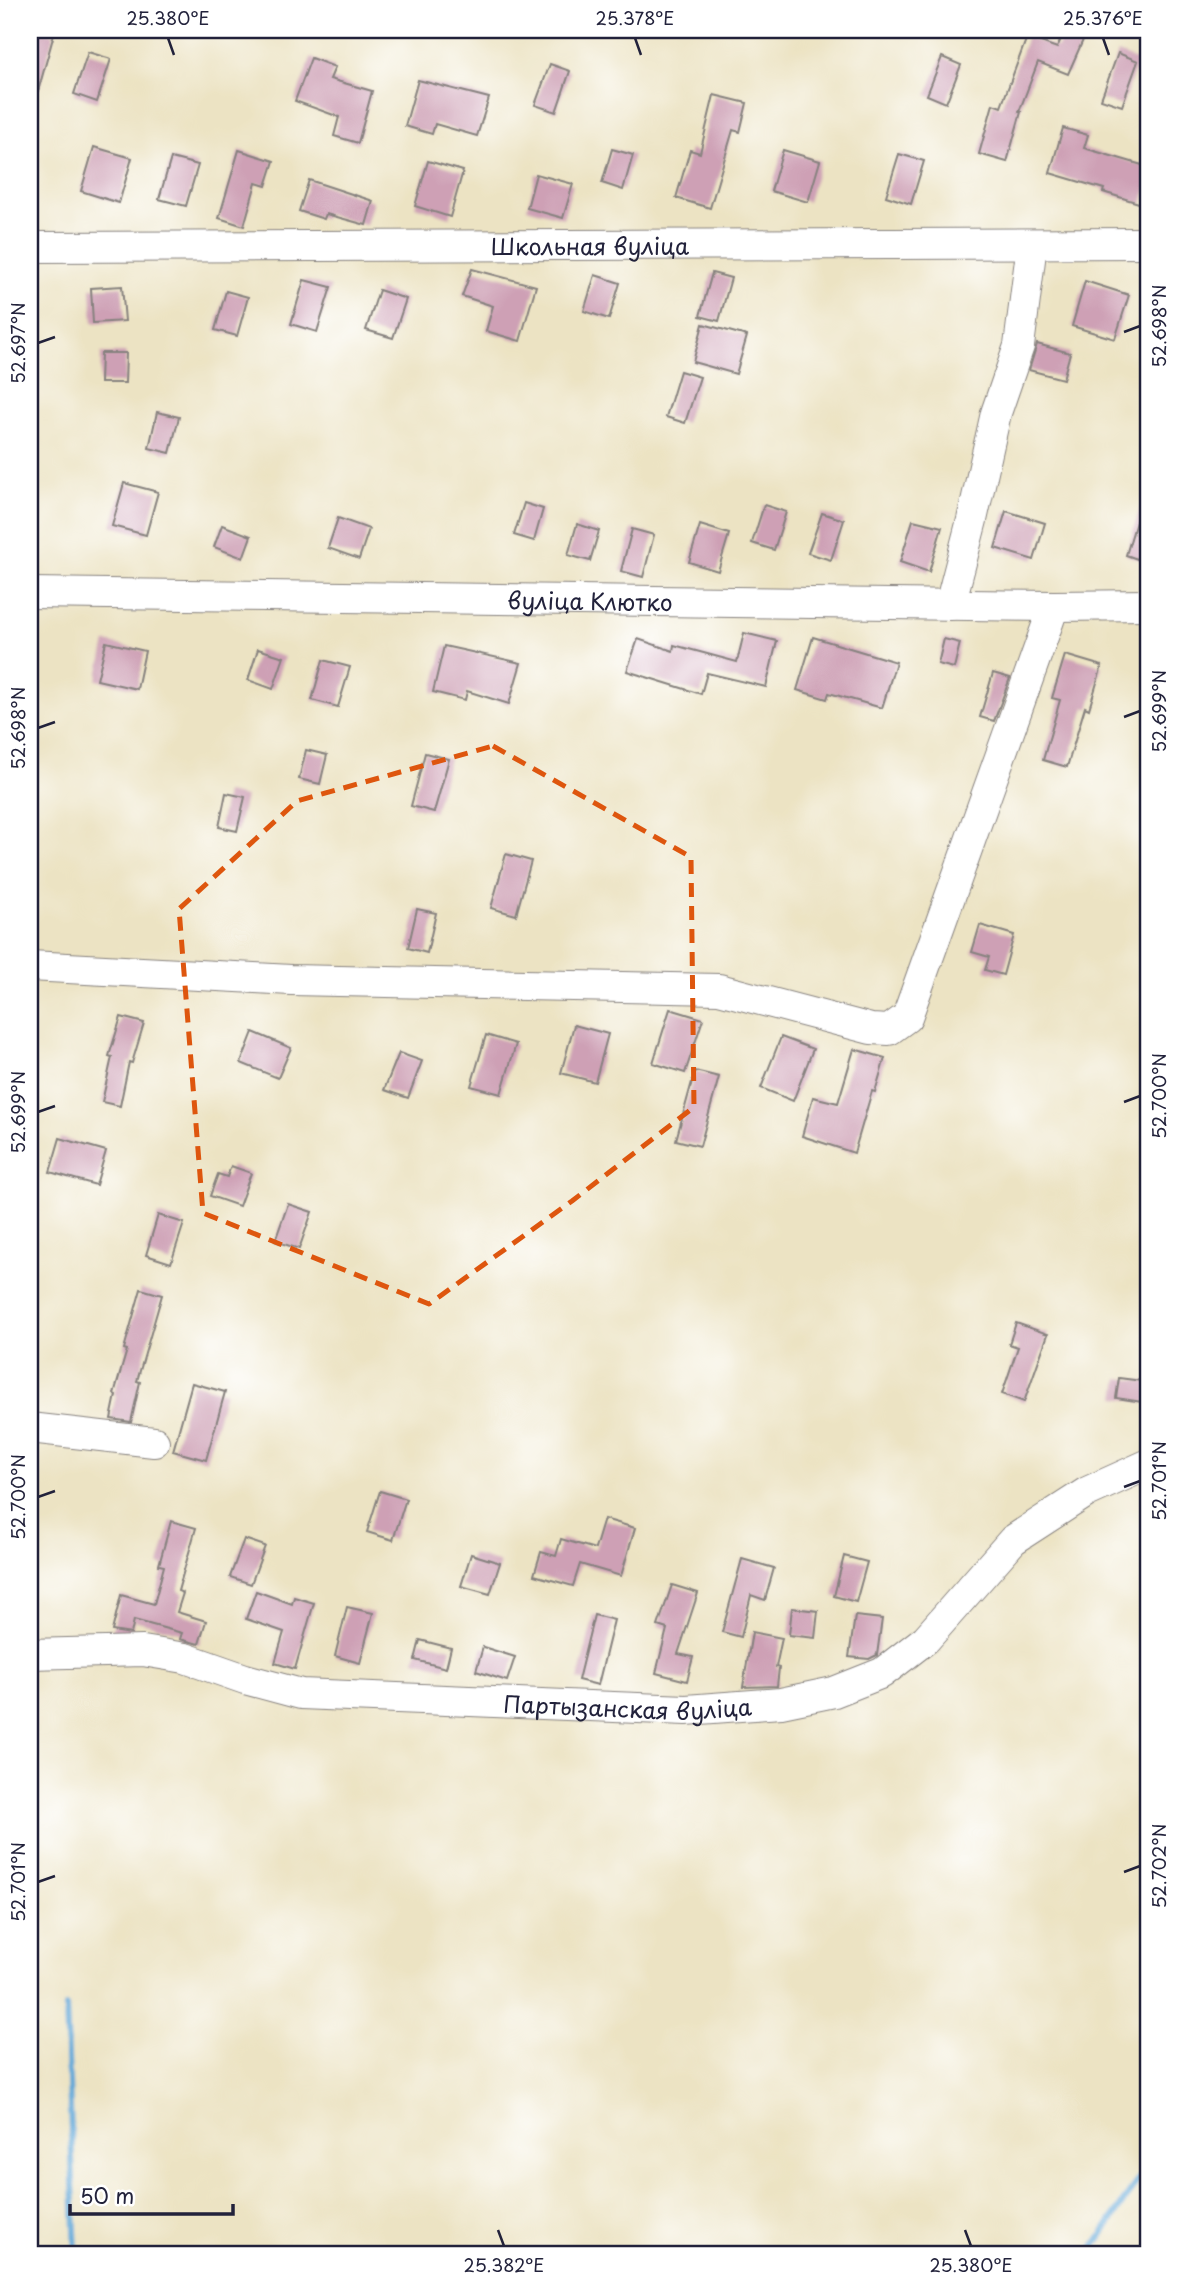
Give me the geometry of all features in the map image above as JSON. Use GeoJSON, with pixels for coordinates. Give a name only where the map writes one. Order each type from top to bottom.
{"type":"FeatureCollection","features":[{"type":"Feature","properties":{"kind":"street","name":"Школьная вуліца"},"geometry":{"type":"LineString","coordinates":[[30,247],[1149,243]]}},
{"type":"Feature","properties":{"kind":"street"},"geometry":{"type":"LineString","coordinates":[[950,605],[996,413],[1019,345],[1032,244]]}},
{"type":"Feature","properties":{"kind":"street","name":"вуліца Клютко"},"geometry":{"type":"LineString","coordinates":[[30,593],[950,605],[1149,605]]}},
{"type":"Feature","properties":{"kind":"street"},"geometry":{"type":"LineString","coordinates":[[30,966],[291,980],[719,989],[871,1030],[889,1030],[907,1017],[1054,606]]}},
{"type":"Feature","properties":{"kind":"street"},"geometry":{"type":"LineString","coordinates":[[30,1428],[154,1442]]}},
{"type":"Feature","properties":{"kind":"street","name":"Партызанская вуліца"},"geometry":{"type":"LineString","coordinates":[[30,1654],[143,1651],[185,1658],[245,1679],[301,1694],[686,1710],[781,1703],[834,1692],[882,1673],[926,1639],[1013,1540],[1087,1492],[1149,1464]]}},
{"type":"Feature","properties":{"kind":"highlighted area"},"geometry":{"type":"Polygon","coordinates":[[[493,746],[691,857],[694,1107],[572,1201],[429,1304],[203,1213],[179,909],[297,801],[493,746]]]}},
{"type":"Feature","properties":{"kind":"building"},"geometry":{"type":"Polygon","coordinates":[[[30,30],[54,34],[35,102],[30,101],[30,30]]]}},
{"type":"Feature","properties":{"kind":"building"},"geometry":{"type":"Polygon","coordinates":[[[1064,32],[1083,40],[1068,74],[1038,62],[1019,112],[1007,162],[979,154],[993,104],[1001,107],[1027,37],[1057,48],[1064,32]]]}},
{"type":"Feature","properties":{"kind":"building"},"geometry":{"type":"Polygon","coordinates":[[[88,52],[111,59],[97,102],[74,94],[88,52]]]}},
{"type":"Feature","properties":{"kind":"building"},"geometry":{"type":"Polygon","coordinates":[[[1118,53],[1138,61],[1122,106],[1101,99],[1118,53]]]}},
{"type":"Feature","properties":{"kind":"building"},"geometry":{"type":"Polygon","coordinates":[[[942,57],[961,65],[946,103],[927,95],[942,57]]]}},
{"type":"Feature","properties":{"kind":"building"},"geometry":{"type":"Polygon","coordinates":[[[311,58],[335,67],[330,79],[372,91],[358,143],[334,136],[339,117],[295,101],[311,58]]]}},
{"type":"Feature","properties":{"kind":"building"},"geometry":{"type":"Polygon","coordinates":[[[550,64],[570,71],[556,112],[535,105],[550,64]]]}},
{"type":"Feature","properties":{"kind":"building"},"geometry":{"type":"Polygon","coordinates":[[[418,80],[489,98],[477,136],[435,124],[432,134],[405,126],[418,80]]]}},
{"type":"Feature","properties":{"kind":"building"},"geometry":{"type":"Polygon","coordinates":[[[714,95],[747,103],[740,132],[733,130],[710,208],[676,198],[690,150],[700,153],[714,95]]]}},
{"type":"Feature","properties":{"kind":"building"},"geometry":{"type":"Polygon","coordinates":[[[1063,128],[1088,135],[1084,148],[1149,167],[1149,181],[1142,204],[1050,173],[1063,128]]]}},
{"type":"Feature","properties":{"kind":"building"},"geometry":{"type":"Polygon","coordinates":[[[94,147],[132,158],[119,203],[81,191],[94,147]]]}},
{"type":"Feature","properties":{"kind":"building"},"geometry":{"type":"Polygon","coordinates":[[[612,149],[633,155],[623,190],[602,183],[612,149]]]}},
{"type":"Feature","properties":{"kind":"building"},"geometry":{"type":"Polygon","coordinates":[[[239,150],[274,161],[266,186],[256,183],[244,226],[219,218],[239,150]]]}},
{"type":"Feature","properties":{"kind":"building"},"geometry":{"type":"Polygon","coordinates":[[[783,150],[820,161],[808,202],[771,191],[783,150]]]}},
{"type":"Feature","properties":{"kind":"building"},"geometry":{"type":"Polygon","coordinates":[[[899,154],[924,161],[911,204],[886,196],[899,154]]]}},
{"type":"Feature","properties":{"kind":"building"},"geometry":{"type":"Polygon","coordinates":[[[171,158],[198,165],[186,206],[159,199],[171,158]]]}},
{"type":"Feature","properties":{"kind":"building"},"geometry":{"type":"Polygon","coordinates":[[[428,161],[463,171],[450,217],[415,206],[428,161]]]}},
{"type":"Feature","properties":{"kind":"building"},"geometry":{"type":"Polygon","coordinates":[[[536,174],[573,184],[563,218],[527,208],[536,174]]]}},
{"type":"Feature","properties":{"kind":"building"},"geometry":{"type":"Polygon","coordinates":[[[309,180],[373,201],[366,225],[326,214],[324,219],[299,211],[309,180]]]}},
{"type":"Feature","properties":{"kind":"building"},"geometry":{"type":"Polygon","coordinates":[[[472,269],[536,286],[520,341],[486,331],[493,306],[462,296],[472,269]]]}},
{"type":"Feature","properties":{"kind":"building"},"geometry":{"type":"Polygon","coordinates":[[[712,273],[731,278],[719,321],[700,316],[712,273]]]}},
{"type":"Feature","properties":{"kind":"building"},"geometry":{"type":"Polygon","coordinates":[[[595,275],[620,283],[609,319],[584,311],[595,275]]]}},
{"type":"Feature","properties":{"kind":"building"},"geometry":{"type":"Polygon","coordinates":[[[304,280],[331,287],[317,332],[291,324],[304,280]]]}},
{"type":"Feature","properties":{"kind":"building"},"geometry":{"type":"Polygon","coordinates":[[[1085,281],[1129,295],[1115,339],[1072,326],[1085,281]]]}},
{"type":"Feature","properties":{"kind":"building"},"geometry":{"type":"Polygon","coordinates":[[[122,286],[125,321],[93,323],[91,288],[122,286]]]}},
{"type":"Feature","properties":{"kind":"building"},"geometry":{"type":"Polygon","coordinates":[[[379,290],[406,299],[393,338],[366,330],[379,290]]]}},
{"type":"Feature","properties":{"kind":"building"},"geometry":{"type":"Polygon","coordinates":[[[226,291],[248,297],[237,336],[215,330],[226,291]]]}},
{"type":"Feature","properties":{"kind":"building"},"geometry":{"type":"Polygon","coordinates":[[[703,324],[747,336],[736,374],[693,362],[703,324]]]}},
{"type":"Feature","properties":{"kind":"building"},"geometry":{"type":"Polygon","coordinates":[[[1037,344],[1070,353],[1063,379],[1029,370],[1037,344]]]}},
{"type":"Feature","properties":{"kind":"building"},"geometry":{"type":"Polygon","coordinates":[[[101,353],[126,353],[125,383],[100,383],[101,353]]]}},
{"type":"Feature","properties":{"kind":"building"},"geometry":{"type":"Polygon","coordinates":[[[680,371],[700,377],[685,423],[666,417],[680,371]]]}},
{"type":"Feature","properties":{"kind":"building"},"geometry":{"type":"Polygon","coordinates":[[[157,412],[179,417],[170,453],[149,448],[157,412]]]}},
{"type":"Feature","properties":{"kind":"building"},"geometry":{"type":"Polygon","coordinates":[[[124,483],[158,492],[146,535],[112,526],[124,483]]]}},
{"type":"Feature","properties":{"kind":"building"},"geometry":{"type":"Polygon","coordinates":[[[1145,492],[1149,492],[1149,563],[1126,555],[1145,492]]]}},
{"type":"Feature","properties":{"kind":"building"},"geometry":{"type":"Polygon","coordinates":[[[524,503],[543,509],[534,541],[514,535],[524,503]]]}},
{"type":"Feature","properties":{"kind":"building"},"geometry":{"type":"Polygon","coordinates":[[[764,505],[786,512],[774,550],[752,543],[764,505]]]}},
{"type":"Feature","properties":{"kind":"building"},"geometry":{"type":"Polygon","coordinates":[[[1006,511],[1045,523],[1034,560],[995,548],[1006,511]]]}},
{"type":"Feature","properties":{"kind":"building"},"geometry":{"type":"Polygon","coordinates":[[[822,513],[844,520],[831,560],[808,553],[822,513]]]}},
{"type":"Feature","properties":{"kind":"building"},"geometry":{"type":"Polygon","coordinates":[[[338,518],[369,529],[359,559],[328,548],[338,518]]]}},
{"type":"Feature","properties":{"kind":"building"},"geometry":{"type":"Polygon","coordinates":[[[913,520],[942,527],[929,572],[900,562],[913,520]]]}},
{"type":"Feature","properties":{"kind":"building"},"geometry":{"type":"Polygon","coordinates":[[[577,524],[599,531],[590,561],[568,555],[577,524]]]}},
{"type":"Feature","properties":{"kind":"building"},"geometry":{"type":"Polygon","coordinates":[[[222,525],[251,536],[243,558],[214,547],[222,525]]]}},
{"type":"Feature","properties":{"kind":"building"},"geometry":{"type":"Polygon","coordinates":[[[700,525],[729,534],[718,571],[689,562],[700,525]]]}},
{"type":"Feature","properties":{"kind":"building"},"geometry":{"type":"Polygon","coordinates":[[[632,529],[654,535],[643,577],[621,571],[632,529]]]}},
{"type":"Feature","properties":{"kind":"building"},"geometry":{"type":"Polygon","coordinates":[[[744,633],[777,641],[766,687],[707,673],[701,694],[627,671],[638,639],[673,651],[674,645],[737,662],[744,633]]]}},
{"type":"Feature","properties":{"kind":"building"},"geometry":{"type":"Polygon","coordinates":[[[813,637],[896,662],[882,708],[829,693],[827,699],[797,690],[813,637]]]}},
{"type":"Feature","properties":{"kind":"building"},"geometry":{"type":"Polygon","coordinates":[[[944,639],[960,643],[954,668],[938,664],[944,639]]]}},
{"type":"Feature","properties":{"kind":"building"},"geometry":{"type":"Polygon","coordinates":[[[106,642],[145,651],[137,689],[97,680],[106,642]]]}},
{"type":"Feature","properties":{"kind":"building"},"geometry":{"type":"Polygon","coordinates":[[[444,646],[521,663],[509,704],[467,691],[465,700],[433,692],[444,646]]]}},
{"type":"Feature","properties":{"kind":"building"},"geometry":{"type":"Polygon","coordinates":[[[258,649],[284,657],[273,689],[248,680],[258,649]]]}},
{"type":"Feature","properties":{"kind":"building"},"geometry":{"type":"Polygon","coordinates":[[[1065,655],[1102,666],[1089,709],[1085,707],[1067,767],[1043,760],[1060,700],[1052,698],[1065,655]]]}},
{"type":"Feature","properties":{"kind":"building"},"geometry":{"type":"Polygon","coordinates":[[[323,660],[350,667],[338,707],[312,700],[323,660]]]}},
{"type":"Feature","properties":{"kind":"building"},"geometry":{"type":"Polygon","coordinates":[[[993,673],[1010,678],[994,721],[980,717],[993,673]]]}},
{"type":"Feature","properties":{"kind":"building"},"geometry":{"type":"Polygon","coordinates":[[[306,750],[327,755],[320,784],[299,779],[306,750]]]}},
{"type":"Feature","properties":{"kind":"building"},"geometry":{"type":"Polygon","coordinates":[[[425,753],[449,759],[434,812],[411,806],[425,753]]]}},
{"type":"Feature","properties":{"kind":"building"},"geometry":{"type":"Polygon","coordinates":[[[226,793],[245,797],[237,831],[219,827],[226,793]]]}},
{"type":"Feature","properties":{"kind":"building"},"geometry":{"type":"Polygon","coordinates":[[[506,854],[531,861],[516,915],[491,908],[506,854]]]}},
{"type":"Feature","properties":{"kind":"building"},"geometry":{"type":"Polygon","coordinates":[[[417,909],[436,913],[427,953],[408,948],[417,909]]]}},
{"type":"Feature","properties":{"kind":"building"},"geometry":{"type":"Polygon","coordinates":[[[980,925],[1014,935],[1003,975],[985,970],[989,957],[972,952],[980,925]]]}},
{"type":"Feature","properties":{"kind":"building"},"geometry":{"type":"Polygon","coordinates":[[[670,1009],[703,1019],[685,1073],[653,1063],[670,1009]]]}},
{"type":"Feature","properties":{"kind":"building"},"geometry":{"type":"Polygon","coordinates":[[[121,1017],[144,1023],[132,1063],[129,1062],[120,1106],[102,1102],[112,1057],[109,1056],[121,1017]]]}},
{"type":"Feature","properties":{"kind":"building"},"geometry":{"type":"Polygon","coordinates":[[[574,1025],[608,1034],[595,1082],[561,1073],[574,1025]]]}},
{"type":"Feature","properties":{"kind":"building"},"geometry":{"type":"Polygon","coordinates":[[[253,1032],[291,1048],[278,1078],[241,1063],[253,1032]]]}},
{"type":"Feature","properties":{"kind":"building"},"geometry":{"type":"Polygon","coordinates":[[[486,1035],[516,1044],[501,1094],[471,1086],[486,1035]]]}},
{"type":"Feature","properties":{"kind":"building"},"geometry":{"type":"Polygon","coordinates":[[[781,1037],[813,1049],[793,1101],[761,1088],[781,1037]]]}},
{"type":"Feature","properties":{"kind":"building"},"geometry":{"type":"Polygon","coordinates":[[[854,1049],[885,1058],[875,1092],[872,1091],[854,1153],[802,1136],[813,1097],[838,1103],[854,1049]]]}},
{"type":"Feature","properties":{"kind":"building"},"geometry":{"type":"Polygon","coordinates":[[[399,1053],[422,1061],[408,1098],[384,1090],[399,1053]]]}},
{"type":"Feature","properties":{"kind":"building"},"geometry":{"type":"Polygon","coordinates":[[[695,1071],[719,1077],[700,1146],[676,1140],[695,1071]]]}},
{"type":"Feature","properties":{"kind":"building"},"geometry":{"type":"Polygon","coordinates":[[[60,1138],[106,1151],[96,1185],[50,1172],[60,1138]]]}},
{"type":"Feature","properties":{"kind":"building"},"geometry":{"type":"Polygon","coordinates":[[[231,1166],[251,1173],[239,1206],[210,1196],[218,1174],[227,1177],[231,1166]]]}},
{"type":"Feature","properties":{"kind":"building"},"geometry":{"type":"Polygon","coordinates":[[[288,1204],[312,1212],[299,1249],[275,1241],[288,1204]]]}},
{"type":"Feature","properties":{"kind":"building"},"geometry":{"type":"Polygon","coordinates":[[[158,1215],[184,1223],[171,1263],[146,1255],[158,1215]]]}},
{"type":"Feature","properties":{"kind":"building"},"geometry":{"type":"Polygon","coordinates":[[[141,1289],[162,1295],[137,1381],[140,1382],[131,1422],[111,1419],[116,1395],[114,1394],[127,1350],[124,1349],[141,1289]]]}},
{"type":"Feature","properties":{"kind":"building"},"geometry":{"type":"Polygon","coordinates":[[[1016,1323],[1048,1334],[1024,1402],[1002,1394],[1018,1347],[1009,1344],[1016,1323]]]}},
{"type":"Feature","properties":{"kind":"building"},"geometry":{"type":"Polygon","coordinates":[[[1119,1378],[1149,1382],[1149,1403],[1116,1398],[1119,1378]]]}},
{"type":"Feature","properties":{"kind":"building"},"geometry":{"type":"Polygon","coordinates":[[[192,1383],[225,1392],[206,1460],[173,1451],[192,1383]]]}},
{"type":"Feature","properties":{"kind":"building"},"geometry":{"type":"Polygon","coordinates":[[[380,1491],[406,1499],[393,1540],[367,1532],[380,1491]]]}},
{"type":"Feature","properties":{"kind":"building"},"geometry":{"type":"Polygon","coordinates":[[[604,1519],[635,1528],[621,1576],[580,1564],[573,1586],[534,1575],[541,1552],[556,1556],[561,1539],[595,1549],[604,1519]]]}},
{"type":"Feature","properties":{"kind":"building"},"geometry":{"type":"Polygon","coordinates":[[[171,1521],[196,1528],[178,1591],[183,1593],[177,1612],[206,1621],[199,1644],[180,1639],[182,1633],[134,1620],[131,1634],[112,1631],[121,1595],[154,1604],[164,1566],[159,1565],[171,1521]]]}},
{"type":"Feature","properties":{"kind":"building"},"geometry":{"type":"Polygon","coordinates":[[[244,1539],[265,1546],[251,1584],[230,1577],[244,1539]]]}},
{"type":"Feature","properties":{"kind":"building"},"geometry":{"type":"Polygon","coordinates":[[[471,1554],[500,1563],[490,1594],[461,1586],[471,1554]]]}},
{"type":"Feature","properties":{"kind":"building"},"geometry":{"type":"Polygon","coordinates":[[[844,1556],[867,1562],[856,1602],[834,1596],[844,1556]]]}},
{"type":"Feature","properties":{"kind":"building"},"geometry":{"type":"Polygon","coordinates":[[[742,1559],[774,1568],[765,1600],[751,1595],[741,1637],[722,1632],[742,1559]]]}},
{"type":"Feature","properties":{"kind":"building"},"geometry":{"type":"Polygon","coordinates":[[[672,1585],[698,1593],[678,1654],[693,1657],[687,1681],[656,1673],[667,1629],[658,1626],[672,1585]]]}},
{"type":"Feature","properties":{"kind":"building"},"geometry":{"type":"Polygon","coordinates":[[[256,1591],[292,1604],[294,1597],[314,1603],[295,1669],[275,1663],[284,1632],[246,1619],[256,1591]]]}},
{"type":"Feature","properties":{"kind":"building"},"geometry":{"type":"Polygon","coordinates":[[[347,1607],[373,1613],[360,1663],[335,1656],[347,1607]]]}},
{"type":"Feature","properties":{"kind":"building"},"geometry":{"type":"Polygon","coordinates":[[[792,1608],[818,1611],[815,1638],[789,1635],[792,1608]]]}},
{"type":"Feature","properties":{"kind":"building"},"geometry":{"type":"Polygon","coordinates":[[[594,1615],[614,1620],[598,1685],[578,1680],[594,1615]]]}},
{"type":"Feature","properties":{"kind":"building"},"geometry":{"type":"Polygon","coordinates":[[[855,1616],[882,1619],[877,1655],[869,1659],[849,1657],[855,1616]]]}},
{"type":"Feature","properties":{"kind":"building"},"geometry":{"type":"Polygon","coordinates":[[[752,1632],[782,1638],[776,1667],[779,1668],[777,1686],[743,1687],[752,1632]]]}},
{"type":"Feature","properties":{"kind":"building"},"geometry":{"type":"Polygon","coordinates":[[[420,1640],[451,1648],[446,1668],[415,1660],[420,1640]]]}},
{"type":"Feature","properties":{"kind":"building"},"geometry":{"type":"Polygon","coordinates":[[[483,1647],[515,1657],[507,1681],[476,1671],[483,1647]]]}},
{"type":"Feature","properties":{"kind":"waterway"},"geometry":{"type":"LineString","coordinates":[[66,2007],[76,2255]]}},
{"type":"Feature","properties":{"kind":"waterway"},"geometry":{"type":"LineString","coordinates":[[1089,2255],[1149,2163]]}}]}
